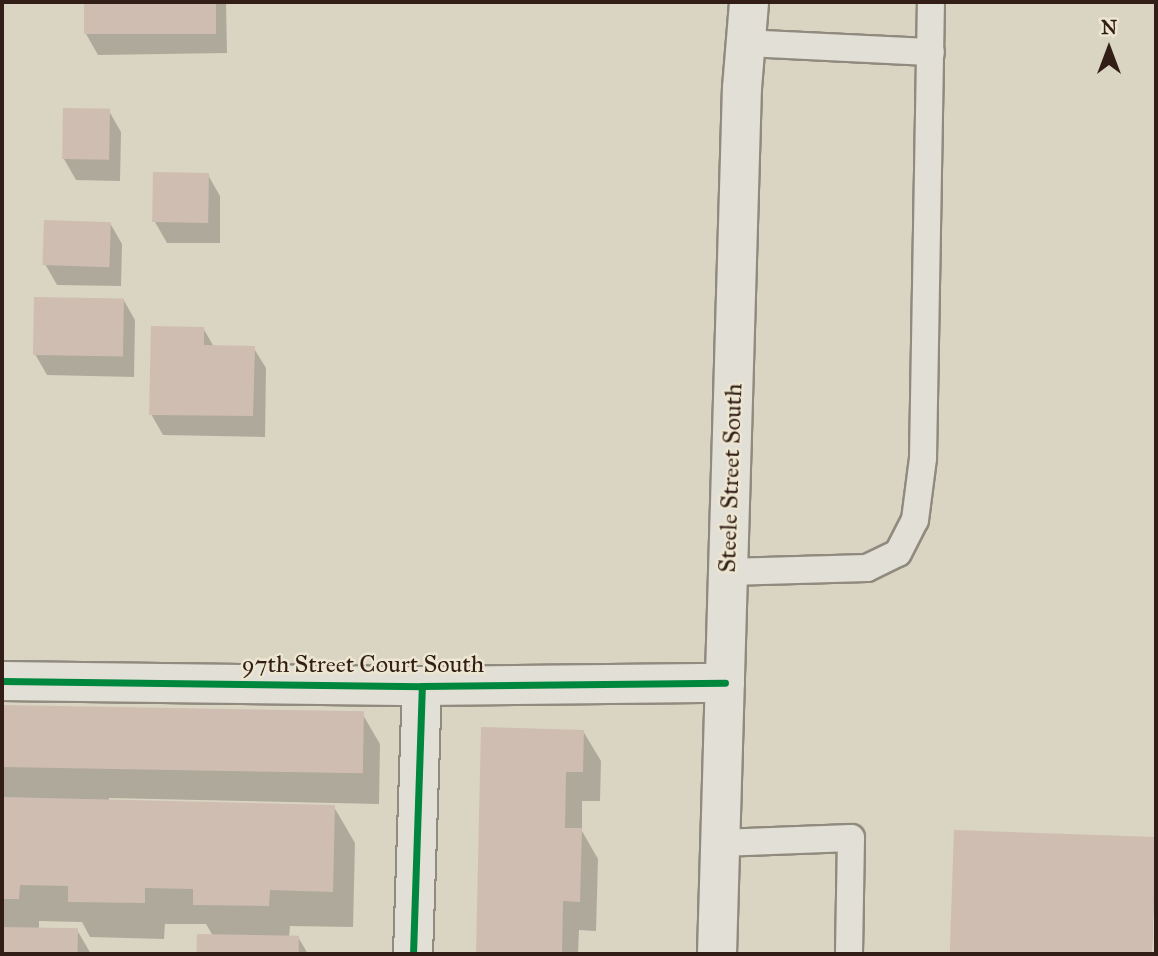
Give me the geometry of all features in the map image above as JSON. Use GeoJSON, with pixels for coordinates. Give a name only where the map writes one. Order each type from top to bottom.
{"type":"FeatureCollection","features":[{"type":"Feature","properties":{"kind":"street","name":"Steele Street South"},"geometry":{"type":"LineString","coordinates":[[717,954],[745,43],[749,2]]}},
{"type":"Feature","properties":{"kind":"street","name":"97th Street Court South"},"geometry":{"type":"LineString","coordinates":[[2,681],[422,685],[725,682]]}},
{"type":"Feature","properties":{"kind":"street"},"geometry":{"type":"LineString","coordinates":[[413,954],[422,685]]}},
{"type":"Feature","properties":{"kind":"lane"},"geometry":{"type":"LineString","coordinates":[[728,572],[867,568],[898,553],[915,520],[923,458],[931,2]]}},
{"type":"Feature","properties":{"kind":"lane"},"geometry":{"type":"LineString","coordinates":[[745,43],[931,52]]}},
{"type":"Feature","properties":{"kind":"lane"},"geometry":{"type":"LineString","coordinates":[[720,843],[850,838],[849,954]]}},
{"type":"Feature","properties":{"kind":"building"},"geometry":{"type":"Polygon","coordinates":[[[84,2],[216,2],[216,34],[84,34],[84,2]]]}},
{"type":"Feature","properties":{"kind":"building"},"geometry":{"type":"Polygon","coordinates":[[[63,108],[110,109],[109,160],[62,159],[63,108]]]}},
{"type":"Feature","properties":{"kind":"building"},"geometry":{"type":"Polygon","coordinates":[[[153,172],[209,173],[208,223],[152,222],[153,172]]]}},
{"type":"Feature","properties":{"kind":"building"},"geometry":{"type":"Polygon","coordinates":[[[44,220],[111,222],[109,267],[42,265],[44,220]]]}},
{"type":"Feature","properties":{"kind":"building"},"geometry":{"type":"Polygon","coordinates":[[[34,297],[124,299],[123,357],[33,355],[34,297]]]}},
{"type":"Feature","properties":{"kind":"building"},"geometry":{"type":"Polygon","coordinates":[[[151,326],[204,327],[204,345],[255,346],[253,416],[149,415],[151,326]]]}},
{"type":"Feature","properties":{"kind":"building"},"geometry":{"type":"Polygon","coordinates":[[[2,705],[364,711],[363,773],[2,767],[2,705]]]}},
{"type":"Feature","properties":{"kind":"building"},"geometry":{"type":"Polygon","coordinates":[[[481,727],[584,730],[583,772],[566,772],[565,828],[582,828],[580,902],[563,901],[562,954],[476,954],[481,727]]]}},
{"type":"Feature","properties":{"kind":"building"},"geometry":{"type":"Polygon","coordinates":[[[2,797],[335,805],[333,892],[270,890],[269,906],[193,905],[193,889],[145,888],[145,903],[68,902],[68,886],[20,885],[19,899],[2,899],[2,797]]]}},
{"type":"Feature","properties":{"kind":"building"},"geometry":{"type":"Polygon","coordinates":[[[954,830],[1156,837],[1152,954],[950,954],[954,830]]]}},
{"type":"Feature","properties":{"kind":"building"},"geometry":{"type":"Polygon","coordinates":[[[2,927],[78,928],[78,954],[2,954],[2,927]]]}},
{"type":"Feature","properties":{"kind":"building"},"geometry":{"type":"Polygon","coordinates":[[[197,934],[299,936],[299,954],[197,954],[197,934]]]}},
{"type":"Feature","properties":{"kind":"cycle path"},"geometry":{"type":"LineString","coordinates":[[2,681],[422,686],[725,683]]}},
{"type":"Feature","properties":{"kind":"cycle path"},"geometry":{"type":"LineString","coordinates":[[413,954],[422,686]]}}]}
